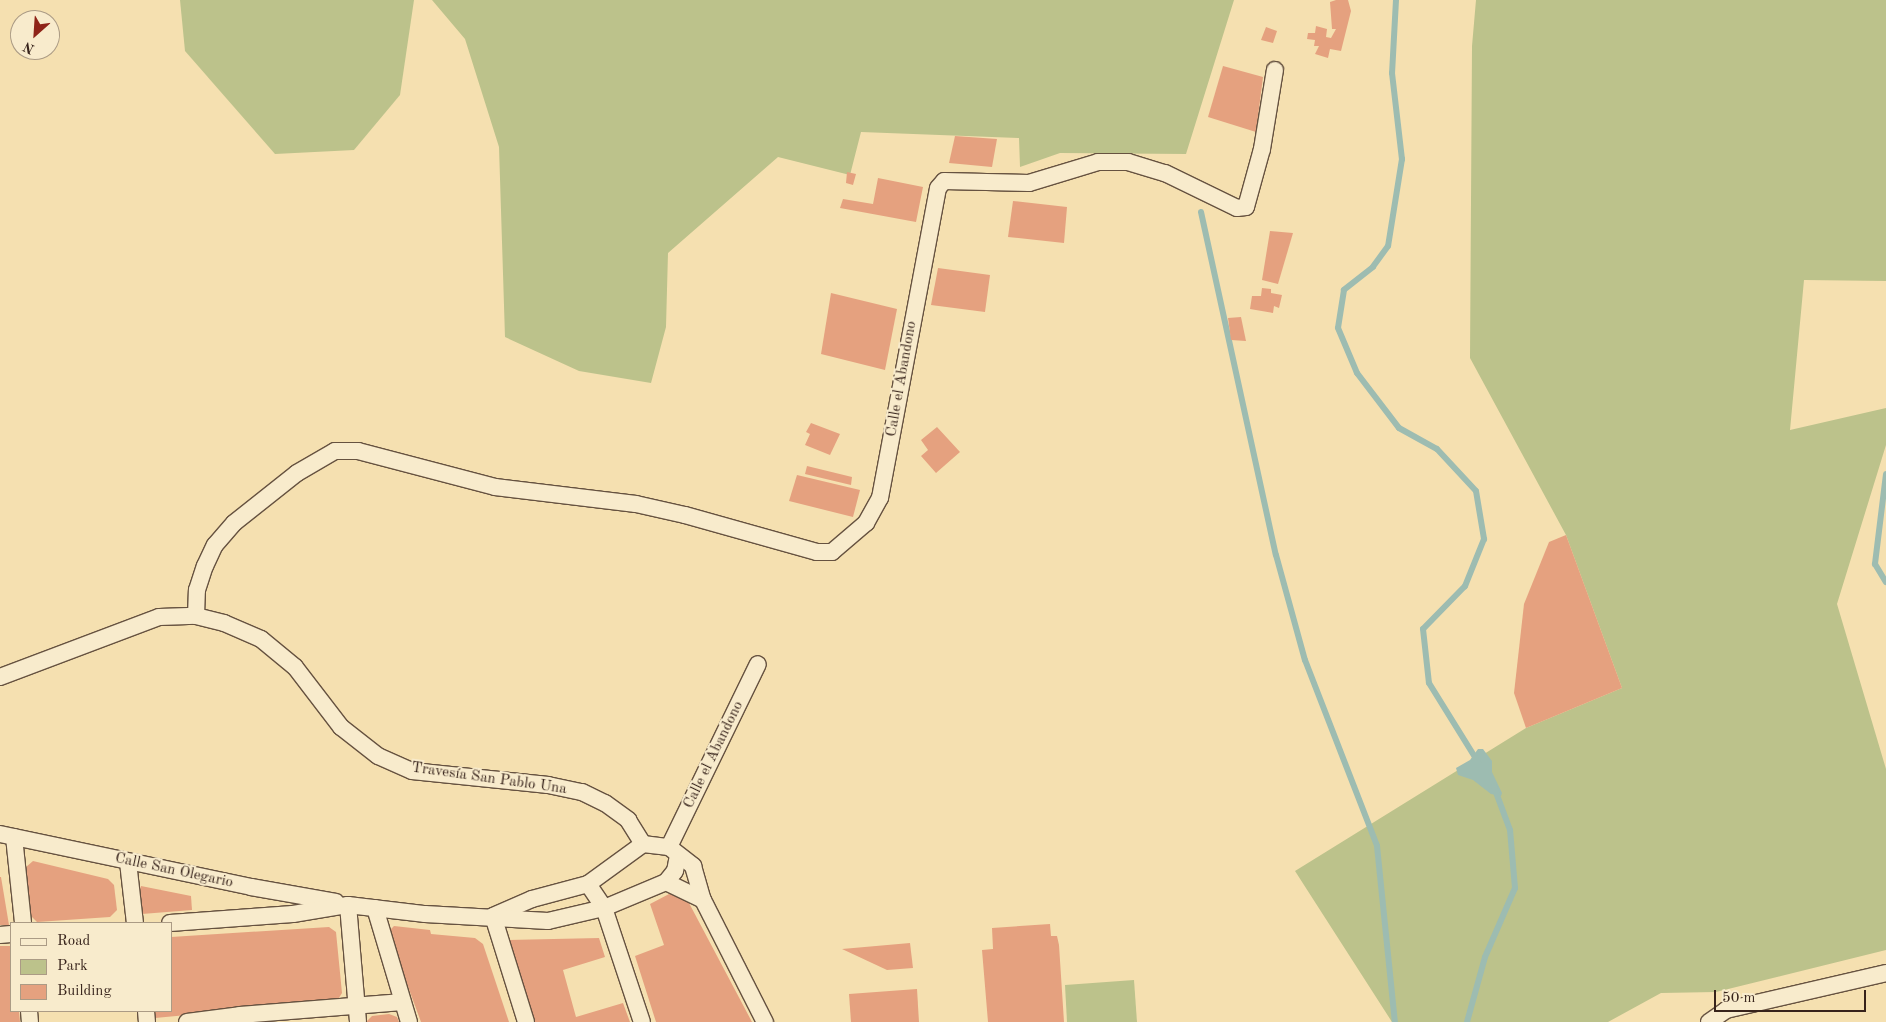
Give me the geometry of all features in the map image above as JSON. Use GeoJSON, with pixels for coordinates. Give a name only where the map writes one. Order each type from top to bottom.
{"type":"FeatureCollection","features":[{"type":"Feature","properties":{"kind":"street","name":"Calle el Abandono"},"geometry":{"type":"LineString","coordinates":[[196,616],[197,590],[205,566],[216,545],[234,522],[297,473],[335,451],[358,451],[495,487],[636,504],[685,515],[816,552],[832,552],[866,523],[880,498],[938,188],[944,181],[958,179],[1029,183],[1098,162],[1128,162],[1165,173],[1237,208],[1246,207],[1262,149],[1275,70]]}},
{"type":"Feature","properties":{"kind":"street","name":"Travesía San Pablo Una"},"geometry":{"type":"LineString","coordinates":[[196,616],[224,623],[261,639],[295,667],[341,727],[378,756],[412,771],[548,785],[582,792],[605,803],[628,820],[644,844]]}},
{"type":"Feature","properties":{"kind":"street"},"geometry":{"type":"LineString","coordinates":[[0,677],[158,617],[196,616]]}},
{"type":"Feature","properties":{"kind":"street","name":"Calle el Abandono"},"geometry":{"type":"LineString","coordinates":[[666,882],[675,871],[674,851],[758,664]]}},
{"type":"Feature","properties":{"kind":"street"},"geometry":{"type":"LineString","coordinates":[[7,836],[24,922]]}},
{"type":"Feature","properties":{"kind":"street","name":"Calle San Olegario"},"geometry":{"type":"LineString","coordinates":[[7,836],[251,887],[348,904],[425,914],[493,916],[548,921],[604,908],[666,882]]}},
{"type":"Feature","properties":{"kind":"street"},"geometry":{"type":"LineString","coordinates":[[526,1022],[493,916],[532,899],[588,884],[644,844],[674,851],[693,866],[703,900],[765,1022]]}},
{"type":"Feature","properties":{"kind":"street"},"geometry":{"type":"LineString","coordinates":[[128,862],[135,922]]}},
{"type":"Feature","properties":{"kind":"street"},"geometry":{"type":"LineString","coordinates":[[666,882],[703,900]]}},
{"type":"Feature","properties":{"kind":"street"},"geometry":{"type":"LineString","coordinates":[[588,884],[604,908],[642,1022]]}},
{"type":"Feature","properties":{"kind":"street"},"geometry":{"type":"LineString","coordinates":[[250,916],[251,887]]}},
{"type":"Feature","properties":{"kind":"street"},"geometry":{"type":"LineString","coordinates":[[172,923],[293,914],[348,904],[358,1014]]}},
{"type":"Feature","properties":{"kind":"street"},"geometry":{"type":"LineString","coordinates":[[375,908],[409,1022]]}},
{"type":"Feature","properties":{"kind":"street"},"geometry":{"type":"LineString","coordinates":[[1709,1022],[1726,1010],[1886,972]]}},
{"type":"Feature","properties":{"kind":"street"},"geometry":{"type":"LineString","coordinates":[[187,1022],[358,1014],[402,1002]]}},
{"type":"Feature","properties":{"kind":"green space"},"geometry":{"type":"Polygon","coordinates":[[[180,0],[414,0],[400,95],[354,150],[275,154],[185,51],[180,0]]]}},
{"type":"Feature","properties":{"kind":"green space"},"geometry":{"type":"Polygon","coordinates":[[[432,0],[1234,0],[1186,154],[1060,153],[1020,167],[1019,138],[861,132],[850,175],[778,157],[668,253],[666,327],[651,383],[579,371],[505,337],[499,147],[465,39],[432,0]]]}},
{"type":"Feature","properties":{"kind":"green space"},"geometry":{"type":"Polygon","coordinates":[[[1476,0],[1886,0],[1886,281],[1804,280],[1790,430],[1886,408],[1886,445],[1837,604],[1886,769],[1886,950],[1716,992],[1661,993],[1608,1022],[1392,1022],[1295,871],[1526,728],[1622,688],[1566,535],[1470,358],[1472,46],[1476,0]]]}},
{"type":"Feature","properties":{"kind":"green space"},"geometry":{"type":"Polygon","coordinates":[[[1134,980],[1137,1022],[1067,1022],[1065,985],[1134,980]]]}},
{"type":"Feature","properties":{"kind":"water"},"geometry":{"type":"Polygon","coordinates":[[[1478,749],[1483,749],[1492,761],[1492,772],[1502,793],[1501,796],[1491,794],[1473,780],[1458,775],[1456,768],[1470,760],[1478,749]]]}},
{"type":"Feature","properties":{"kind":"building"},"geometry":{"type":"Polygon","coordinates":[[[1348,0],[1351,11],[1341,51],[1330,49],[1328,58],[1315,54],[1319,46],[1314,46],[1315,40],[1307,39],[1308,33],[1315,33],[1316,26],[1327,29],[1326,37],[1331,38],[1336,29],[1332,29],[1330,2],[1348,0]]]}},
{"type":"Feature","properties":{"kind":"building"},"geometry":{"type":"Polygon","coordinates":[[[1266,27],[1277,31],[1273,43],[1261,40],[1266,27]]]}},
{"type":"Feature","properties":{"kind":"building"},"geometry":{"type":"Polygon","coordinates":[[[1223,66],[1263,77],[1256,132],[1208,117],[1223,66]]]}},
{"type":"Feature","properties":{"kind":"building"},"geometry":{"type":"Polygon","coordinates":[[[955,136],[997,139],[992,167],[949,163],[955,136]]]}},
{"type":"Feature","properties":{"kind":"building"},"geometry":{"type":"Polygon","coordinates":[[[847,172],[856,174],[853,185],[846,183],[847,172]]]}},
{"type":"Feature","properties":{"kind":"building"},"geometry":{"type":"Polygon","coordinates":[[[878,178],[923,187],[916,222],[840,208],[843,199],[873,204],[878,178]]]}},
{"type":"Feature","properties":{"kind":"building"},"geometry":{"type":"Polygon","coordinates":[[[1013,201],[1067,207],[1064,243],[1008,237],[1013,201]]]}},
{"type":"Feature","properties":{"kind":"building"},"geometry":{"type":"Polygon","coordinates":[[[1270,231],[1293,233],[1278,284],[1262,280],[1270,231]]]}},
{"type":"Feature","properties":{"kind":"building"},"geometry":{"type":"Polygon","coordinates":[[[938,268],[990,275],[985,312],[931,305],[938,268]]]}},
{"type":"Feature","properties":{"kind":"building"},"geometry":{"type":"Polygon","coordinates":[[[1262,288],[1271,289],[1271,293],[1282,295],[1279,308],[1274,306],[1273,313],[1250,309],[1252,296],[1261,296],[1262,288]]]}},
{"type":"Feature","properties":{"kind":"building"},"geometry":{"type":"Polygon","coordinates":[[[831,293],[897,309],[885,370],[821,354],[831,293]]]}},
{"type":"Feature","properties":{"kind":"building"},"geometry":{"type":"Polygon","coordinates":[[[1241,317],[1246,341],[1231,340],[1228,318],[1241,317]]]}},
{"type":"Feature","properties":{"kind":"building"},"geometry":{"type":"Polygon","coordinates":[[[811,423],[840,434],[830,455],[805,445],[810,434],[806,432],[811,423]]]}},
{"type":"Feature","properties":{"kind":"building"},"geometry":{"type":"Polygon","coordinates":[[[937,427],[960,452],[936,473],[921,456],[928,450],[921,440],[937,427]]]}},
{"type":"Feature","properties":{"kind":"building"},"geometry":{"type":"Polygon","coordinates":[[[807,466],[852,477],[851,485],[805,474],[807,466]]]}},
{"type":"Feature","properties":{"kind":"building"},"geometry":{"type":"Polygon","coordinates":[[[797,475],[860,490],[853,517],[789,501],[797,475]]]}},
{"type":"Feature","properties":{"kind":"building"},"geometry":{"type":"Polygon","coordinates":[[[1566,535],[1622,688],[1526,728],[1514,693],[1524,604],[1549,542],[1566,535]]]}},
{"type":"Feature","properties":{"kind":"building"},"geometry":{"type":"Polygon","coordinates":[[[33,861],[108,879],[114,885],[117,910],[110,917],[37,922],[30,915],[26,867],[33,861]]]}},
{"type":"Feature","properties":{"kind":"building"},"geometry":{"type":"Polygon","coordinates":[[[1,877],[9,925],[0,925],[1,877]]]}},
{"type":"Feature","properties":{"kind":"building"},"geometry":{"type":"Polygon","coordinates":[[[141,886],[191,896],[192,910],[142,914],[141,886]]]}},
{"type":"Feature","properties":{"kind":"building"},"geometry":{"type":"Polygon","coordinates":[[[671,893],[682,897],[689,903],[752,1022],[656,1022],[635,956],[664,945],[650,904],[671,893]]]}},
{"type":"Feature","properties":{"kind":"building"},"geometry":{"type":"Polygon","coordinates":[[[1050,924],[1051,936],[1057,936],[1059,945],[1064,1022],[988,1022],[982,950],[993,949],[992,928],[1050,924]]]}},
{"type":"Feature","properties":{"kind":"building"},"geometry":{"type":"Polygon","coordinates":[[[394,926],[430,930],[431,934],[475,938],[483,944],[509,1022],[421,1022],[388,932],[394,926]]]}},
{"type":"Feature","properties":{"kind":"building"},"geometry":{"type":"Polygon","coordinates":[[[329,927],[336,932],[342,993],[337,1001],[155,1018],[151,1012],[172,1012],[172,937],[329,927]]]}},
{"type":"Feature","properties":{"kind":"building"},"geometry":{"type":"Polygon","coordinates":[[[599,938],[605,957],[563,970],[576,1017],[623,1003],[630,1022],[526,1022],[505,940],[599,938]]]}},
{"type":"Feature","properties":{"kind":"building"},"geometry":{"type":"Polygon","coordinates":[[[910,943],[913,968],[887,970],[842,949],[910,943]]]}},
{"type":"Feature","properties":{"kind":"building"},"geometry":{"type":"Polygon","coordinates":[[[0,946],[10,946],[10,1012],[19,1012],[20,1022],[0,1022],[0,946]]]}},
{"type":"Feature","properties":{"kind":"building"},"geometry":{"type":"Polygon","coordinates":[[[917,989],[919,1022],[851,1022],[849,994],[917,989]]]}},
{"type":"Feature","properties":{"kind":"building"},"geometry":{"type":"Polygon","coordinates":[[[389,1014],[397,1017],[399,1022],[366,1022],[372,1016],[389,1014]]]}},
{"type":"Feature","properties":{"kind":"waterway"},"geometry":{"type":"LineString","coordinates":[[1396,0],[1392,73],[1402,159],[1388,246],[1373,267],[1344,290],[1338,328],[1357,373],[1399,428],[1437,449],[1476,491],[1484,539],[1465,586],[1423,629],[1429,683],[1478,762]]}},
{"type":"Feature","properties":{"kind":"waterway"},"geometry":{"type":"LineString","coordinates":[[1201,212],[1276,555],[1305,660],[1377,846],[1395,1022]]}},
{"type":"Feature","properties":{"kind":"waterway"},"geometry":{"type":"LineString","coordinates":[[1886,474],[1875,564],[1886,582]]}},
{"type":"Feature","properties":{"kind":"waterway"},"geometry":{"type":"LineString","coordinates":[[1467,1022],[1485,957],[1515,888],[1510,830],[1494,787]]}}]}
